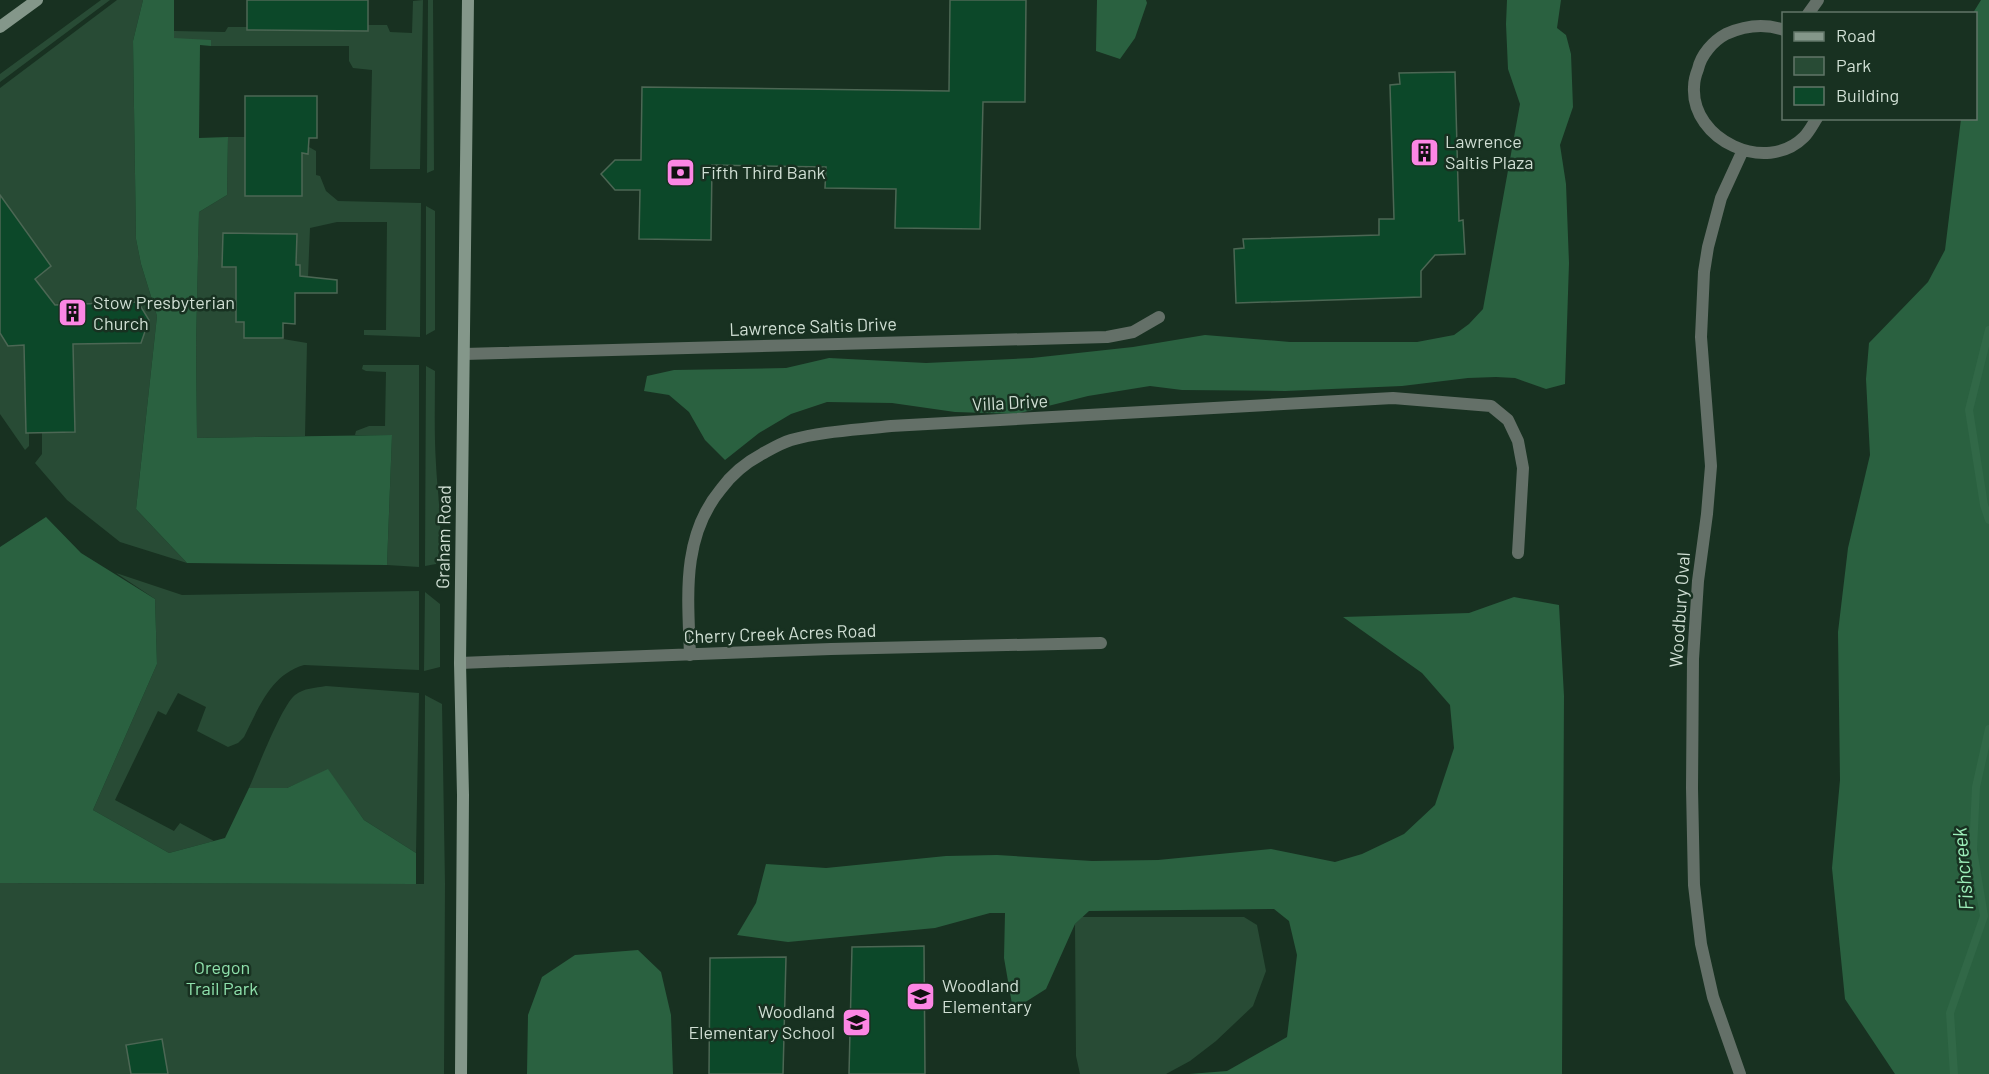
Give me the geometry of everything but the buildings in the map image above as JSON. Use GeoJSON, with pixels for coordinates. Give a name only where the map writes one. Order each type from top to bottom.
{"type":"FeatureCollection","features":[{"type":"Feature","properties":{"kind":"main road"},"geometry":{"type":"LineString","coordinates":[[0,27],[37,0]]}},
{"type":"Feature","properties":{"kind":"main road","name":"Graham Road"},"geometry":{"type":"LineString","coordinates":[[461,1074],[463,795],[460,663],[468,0]]}},
{"type":"Feature","properties":{"kind":"street"},"geometry":{"type":"LineString","coordinates":[[1782,30],[1768,26],[1735,30],[1722,36],[1711,46],[1699,65],[1694,87],[1701,116],[1709,129],[1731,146],[1765,154],[1793,145],[1804,137],[1816,120]]}},
{"type":"Feature","properties":{"kind":"street","name":"Woodbury Oval"},"geometry":{"type":"LineString","coordinates":[[1740,1074],[1713,997],[1701,944],[1694,885],[1692,788],[1693,658],[1698,581],[1711,466],[1701,337],[1704,272],[1721,198],[1743,150]]}},
{"type":"Feature","properties":{"kind":"street","name":"Lawrence Saltis Drive"},"geometry":{"type":"LineString","coordinates":[[464,354],[1107,337],[1133,332],[1159,317]]}},
{"type":"Feature","properties":{"kind":"street","name":"Villa Drive"},"geometry":{"type":"LineString","coordinates":[[690,655],[687,585],[694,540],[711,501],[731,476],[750,460],[788,441],[891,426],[1393,398],[1491,406],[1508,420],[1518,441],[1523,468],[1518,553]]}},
{"type":"Feature","properties":{"kind":"street","name":"Cherry Creek Acres Road"},"geometry":{"type":"LineString","coordinates":[[460,663],[831,649],[1101,643]]}},
{"type":"Feature","properties":{"kind":"green space"},"geometry":{"type":"Polygon","coordinates":[[[101,0],[110,0],[0,82],[0,74],[101,0]]]}},
{"type":"Feature","properties":{"kind":"green space"},"geometry":{"type":"Polygon","coordinates":[[[117,0],[143,0],[133,41],[136,239],[157,316],[136,509],[187,563],[120,542],[67,500],[35,463],[42,454],[42,433],[75,432],[73,344],[141,343],[55,305],[35,279],[51,266],[0,195],[0,88],[117,0]]]}},
{"type":"Feature","properties":{"kind":"green space"},"geometry":{"type":"Polygon","coordinates":[[[143,0],[174,0],[174,38],[211,40],[211,46],[200,45],[199,138],[228,137],[227,195],[199,212],[196,346],[197,438],[392,435],[387,565],[187,563],[136,509],[157,316],[136,239],[133,41],[143,0]]]}},
{"type":"Feature","properties":{"kind":"green space"},"geometry":{"type":"Polygon","coordinates":[[[423,0],[420,169],[370,169],[372,70],[353,68],[349,61],[349,46],[211,46],[211,41],[157,38],[174,38],[174,31],[225,32],[228,27],[247,27],[247,30],[367,31],[368,25],[387,25],[390,32],[412,33],[413,1],[423,0]]]}},
{"type":"Feature","properties":{"kind":"green space"},"geometry":{"type":"Polygon","coordinates":[[[428,0],[433,0],[434,170],[427,173],[428,0]]]}},
{"type":"Feature","properties":{"kind":"green space"},"geometry":{"type":"Polygon","coordinates":[[[1097,0],[1146,0],[1135,38],[1120,59],[1096,51],[1097,0]]]}},
{"type":"Feature","properties":{"kind":"green space"},"geometry":{"type":"Polygon","coordinates":[[[1507,0],[1561,0],[1557,28],[1566,35],[1571,54],[1573,107],[1560,145],[1566,184],[1569,263],[1565,384],[1546,389],[1515,378],[1496,377],[1402,386],[1285,391],[1182,390],[1150,386],[1088,396],[1016,414],[955,412],[892,403],[827,402],[791,414],[759,433],[725,460],[705,440],[689,412],[669,395],[644,391],[647,376],[674,370],[786,368],[829,358],[926,363],[1032,358],[1133,347],[1205,335],[1290,342],[1417,342],[1454,335],[1469,324],[1483,309],[1520,104],[1508,69],[1507,0]]]}},
{"type":"Feature","properties":{"kind":"green space"},"geometry":{"type":"Polygon","coordinates":[[[1981,0],[1989,0],[1989,1074],[1895,1074],[1845,999],[1832,868],[1840,780],[1838,632],[1848,548],[1870,455],[1866,379],[1869,343],[1928,282],[1945,250],[1961,120],[1977,120],[1977,12],[1974,12],[1981,0]]]}},
{"type":"Feature","properties":{"kind":"green space"},"geometry":{"type":"Polygon","coordinates":[[[228,137],[245,137],[245,196],[302,196],[302,153],[308,153],[309,147],[316,151],[316,175],[320,176],[326,191],[338,201],[421,203],[420,337],[364,335],[364,330],[386,330],[387,222],[337,222],[310,228],[308,277],[300,276],[300,265],[296,265],[297,234],[223,233],[222,266],[236,267],[236,322],[244,322],[244,338],[277,338],[307,343],[305,436],[197,438],[196,346],[199,212],[227,195],[228,137]]]}},
{"type":"Feature","properties":{"kind":"green space"},"geometry":{"type":"Polygon","coordinates":[[[426,206],[435,211],[435,330],[426,335],[426,206]]]}},
{"type":"Feature","properties":{"kind":"green space"},"geometry":{"type":"Polygon","coordinates":[[[0,333],[8,346],[24,345],[26,433],[29,433],[29,446],[25,450],[0,414],[0,333]]]}},
{"type":"Feature","properties":{"kind":"green space"},"geometry":{"type":"Polygon","coordinates":[[[363,365],[419,365],[419,567],[387,565],[392,435],[355,435],[356,431],[369,426],[385,426],[386,372],[366,371],[362,369],[363,365]]]}},
{"type":"Feature","properties":{"kind":"green space"},"geometry":{"type":"Polygon","coordinates":[[[426,366],[435,371],[435,452],[440,542],[436,564],[425,566],[426,366]]]}},
{"type":"Feature","properties":{"kind":"green space"},"geometry":{"type":"Polygon","coordinates":[[[46,517],[81,553],[155,599],[157,664],[93,810],[169,853],[225,838],[249,788],[287,788],[328,769],[364,820],[416,853],[416,884],[0,883],[0,547],[46,517]]]}},
{"type":"Feature","properties":{"kind":"green space"},"geometry":{"type":"Polygon","coordinates":[[[116,573],[182,595],[419,591],[419,670],[304,665],[282,676],[267,694],[244,737],[238,743],[228,747],[197,731],[206,707],[178,693],[166,715],[158,711],[115,800],[174,831],[180,823],[214,841],[169,853],[93,810],[157,664],[155,599],[116,573]]]}},
{"type":"Feature","properties":{"kind":"green space"},"geometry":{"type":"Polygon","coordinates":[[[425,592],[440,604],[440,667],[424,671],[425,592]]]}},
{"type":"Feature","properties":{"kind":"green space"},"geometry":{"type":"Polygon","coordinates":[[[1514,597],[1559,605],[1564,696],[1562,1074],[1189,1074],[1227,1071],[1287,1037],[1297,955],[1289,921],[1274,909],[1089,911],[1075,924],[1046,989],[1013,1010],[1004,958],[1005,913],[990,913],[935,928],[788,942],[737,935],[756,903],[766,864],[826,868],[946,856],[997,855],[1092,861],[1158,860],[1271,849],[1335,862],[1362,854],[1404,834],[1435,805],[1454,748],[1450,705],[1422,673],[1343,617],[1469,613],[1514,597]]]}},
{"type":"Feature","properties":{"kind":"green space"},"geometry":{"type":"Polygon","coordinates":[[[326,686],[419,693],[416,853],[364,820],[328,770],[287,788],[249,788],[283,711],[290,701],[302,691],[326,686]]]}},
{"type":"Feature","properties":{"kind":"green space","name":"Oregon Trail Park"},"geometry":{"type":"Polygon","coordinates":[[[425,695],[442,704],[445,884],[444,1074],[0,1074],[0,883],[424,884],[425,695]]]}},
{"type":"Feature","properties":{"kind":"green space"},"geometry":{"type":"Polygon","coordinates":[[[1082,917],[1244,917],[1257,925],[1266,971],[1253,1006],[1216,1041],[1190,1061],[1166,1074],[1080,1074],[1076,1056],[1075,924],[1082,917]]]}},
{"type":"Feature","properties":{"kind":"green space"},"geometry":{"type":"Polygon","coordinates":[[[638,950],[661,972],[671,1015],[673,1074],[527,1074],[528,1015],[542,977],[575,955],[638,950]]]}},
{"type":"Feature","properties":{"kind":"waterway","name":"Fishcreek"},"geometry":{"type":"LineString","coordinates":[[1989,330],[1969,410],[1984,505],[1989,520]]}},
{"type":"Feature","properties":{"kind":"waterway","name":"Fishcreek"},"geometry":{"type":"LineString","coordinates":[[1954,1074],[1950,1013],[1984,916],[1973,850],[1976,787],[1989,729]]}},
{"type":"Feature","properties":{"kind":"place","name":"Lawrence Saltis Plaza"},"geometry":{"type":"Point","coordinates":[1424,152]}},
{"type":"Feature","properties":{"kind":"place","name":"Fifth Third Bank"},"geometry":{"type":"Point","coordinates":[680,173]}},
{"type":"Feature","properties":{"kind":"place","name":"Stow Presbyterian Church"},"geometry":{"type":"Point","coordinates":[72,313]}},
{"type":"Feature","properties":{"kind":"place","name":"Woodland Elementary"},"geometry":{"type":"Point","coordinates":[921,996]}},
{"type":"Feature","properties":{"kind":"place","name":"Woodland Elementary School"},"geometry":{"type":"Point","coordinates":[856,1022]}}]}
